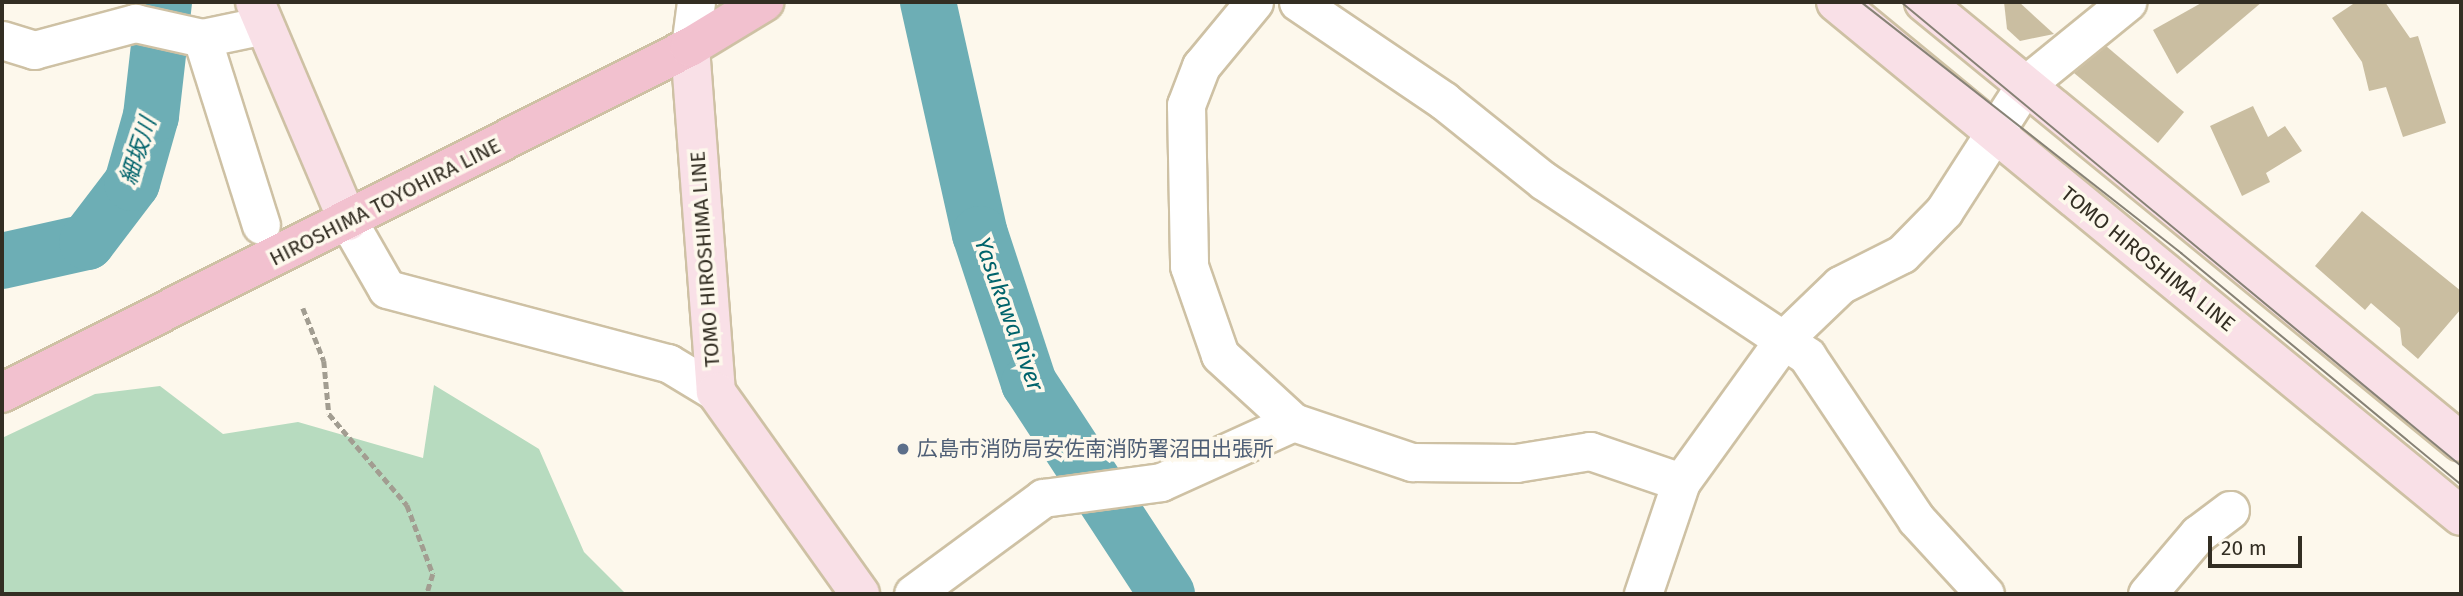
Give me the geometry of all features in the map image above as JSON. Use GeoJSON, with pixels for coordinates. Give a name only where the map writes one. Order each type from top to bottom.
{"type":"FeatureCollection","features":[{"type":"Feature","properties":{"kind":"main road","name":"HIROSHIMA TOYOHIRA LINE"},"geometry":{"type":"LineString","coordinates":[[2,393],[690,47],[764,2]]}},
{"type":"Feature","properties":{"kind":"main road","name":"TOMO HIROSHIMA LINE"},"geometry":{"type":"LineString","coordinates":[[1836,2],[2461,516]]}},
{"type":"Feature","properties":{"kind":"main road"},"geometry":{"type":"LineString","coordinates":[[1924,2],[2461,442]]}},
{"type":"Feature","properties":{"kind":"main road"},"geometry":{"type":"LineString","coordinates":[[259,14],[348,221]]}},
{"type":"Feature","properties":{"kind":"main road","name":"TOMO HIROSHIMA LINE"},"geometry":{"type":"LineString","coordinates":[[690,47],[716,392],[860,594]]}},
{"type":"Feature","properties":{"kind":"street"},"geometry":{"type":"LineString","coordinates":[[690,47],[696,2]]}},
{"type":"Feature","properties":{"kind":"street"},"geometry":{"type":"LineString","coordinates":[[1254,2],[1201,66],[1186,105],[1189,266],[1220,355],[1293,422],[1412,462],[1516,463],[1590,452],[1681,482]]}},
{"type":"Feature","properties":{"kind":"street"},"geometry":{"type":"LineString","coordinates":[[1298,2],[1444,101],[1544,181],[1785,338],[1807,356],[1916,519],[1985,594]]}},
{"type":"Feature","properties":{"kind":"street"},"geometry":{"type":"LineString","coordinates":[[1643,594],[1681,482],[1785,338],[1840,285],[1902,254],[1944,211],[2025,85],[2127,2]]}},
{"type":"Feature","properties":{"kind":"street"},"geometry":{"type":"LineString","coordinates":[[2,40],[34,50],[135,23],[193,35],[259,14]]}},
{"type":"Feature","properties":{"kind":"street"},"geometry":{"type":"LineString","coordinates":[[193,35],[261,225]]}},
{"type":"Feature","properties":{"kind":"street"},"geometry":{"type":"LineString","coordinates":[[348,221],[387,289],[668,363],[716,392]]}},
{"type":"Feature","properties":{"kind":"street"},"geometry":{"type":"LineString","coordinates":[[913,594],[1043,498],[1161,482],[1293,422]]}},
{"type":"Feature","properties":{"kind":"street"},"geometry":{"type":"LineString","coordinates":[[2147,594],[2198,534],[2230,510]]}},
{"type":"Feature","properties":{"kind":"path"},"geometry":{"type":"LineString","coordinates":[[303,308],[324,361],[329,414],[407,505],[433,573],[428,594]]}},
{"type":"Feature","properties":{"kind":"green space"},"geometry":{"type":"Polygon","coordinates":[[[434,385],[539,449],[584,552],[626,594],[2,594],[2,438],[95,394],[160,386],[223,434],[298,422],[423,458],[434,385]]]}},
{"type":"Feature","properties":{"kind":"building"},"geometry":{"type":"Polygon","coordinates":[[[2004,2],[2019,2],[2054,34],[2020,41],[2007,29],[2004,2]]]}},
{"type":"Feature","properties":{"kind":"building"},"geometry":{"type":"Polygon","coordinates":[[[2203,2],[2262,2],[2177,74],[2153,30],[2203,2]]]}},
{"type":"Feature","properties":{"kind":"building"},"geometry":{"type":"Polygon","coordinates":[[[2356,2],[2385,2],[2410,38],[2418,36],[2446,123],[2403,137],[2386,87],[2369,91],[2362,62],[2332,18],[2356,2]]]}},
{"type":"Feature","properties":{"kind":"building"},"geometry":{"type":"Polygon","coordinates":[[[2106,46],[2184,112],[2158,143],[2074,73],[2106,46]]]}},
{"type":"Feature","properties":{"kind":"building"},"geometry":{"type":"Polygon","coordinates":[[[2253,106],[2268,137],[2285,126],[2302,151],[2266,173],[2270,182],[2242,196],[2210,126],[2253,106]]]}},
{"type":"Feature","properties":{"kind":"building"},"geometry":{"type":"Polygon","coordinates":[[[2362,211],[2461,291],[2461,309],[2418,359],[2402,345],[2400,328],[2371,303],[2365,310],[2315,266],[2362,211]]]}},
{"type":"Feature","properties":{"kind":"waterway","name":"細坂川"},"geometry":{"type":"LineString","coordinates":[[2,261],[87,242],[132,183],[151,116],[164,2]]}},
{"type":"Feature","properties":{"kind":"waterway","name":"Yasukawa River"},"geometry":{"type":"LineString","coordinates":[[928,2],[980,234],[1029,383],[1167,594]]}},
{"type":"Feature","properties":{"kind":"tram line"},"geometry":{"type":"LineString","coordinates":[[1861,2],[2181,253],[2461,485]]}},
{"type":"Feature","properties":{"kind":"tram line"},"geometry":{"type":"LineString","coordinates":[[1901,2],[2461,466]]}},
{"type":"Feature","properties":{"kind":"place","name":"広島市消防局安佐南消防署沼田出張所"},"geometry":{"type":"Point","coordinates":[903,449]}}]}
